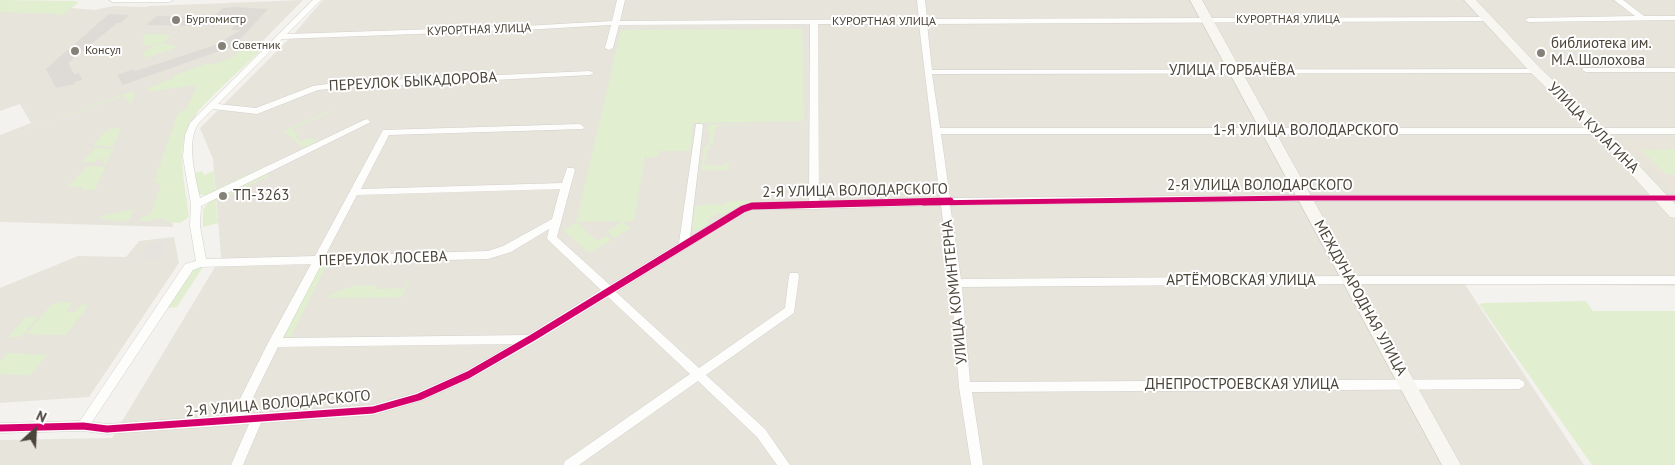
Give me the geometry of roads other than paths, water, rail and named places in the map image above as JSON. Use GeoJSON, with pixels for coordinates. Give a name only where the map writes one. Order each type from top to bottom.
{"type":"FeatureCollection","features":[{"type":"Feature","properties":{"kind":"main road","name":"МЕЖДУНАРОДНАЯ УЛИЦА"},"geometry":{"type":"LineString","coordinates":[[1196,0],[1452,465]]}},
{"type":"Feature","properties":{"kind":"main road","name":"УЛИЦА КУЛАГИНА"},"geometry":{"type":"LineString","coordinates":[[1470,0],[1536,70],[1669,198],[1675,213]]}},
{"type":"Feature","properties":{"kind":"street"},"geometry":{"type":"LineString","coordinates":[[112,0],[169,0]]}},
{"type":"Feature","properties":{"kind":"street"},"geometry":{"type":"LineString","coordinates":[[83,426],[189,267],[201,263],[194,226],[196,204],[188,157],[189,135],[194,123],[316,0]]}},
{"type":"Feature","properties":{"kind":"street"},"geometry":{"type":"LineString","coordinates":[[609,48],[613,24],[621,0]]}},
{"type":"Feature","properties":{"kind":"street","name":"УЛИЦА КОМИНТЕРНА"},"geometry":{"type":"LineString","coordinates":[[921,0],[928,72],[956,283],[965,387],[977,465]]}},
{"type":"Feature","properties":{"kind":"street"},"geometry":{"type":"LineString","coordinates":[[1618,0],[1642,18]]}},
{"type":"Feature","properties":{"kind":"street"},"geometry":{"type":"LineString","coordinates":[[1529,20],[1675,18]]}},
{"type":"Feature","properties":{"kind":"street","name":"КУРОРТНАЯ УЛИЦА"},"geometry":{"type":"LineString","coordinates":[[280,37],[613,24],[1488,19]]}},
{"type":"Feature","properties":{"kind":"street"},"geometry":{"type":"LineString","coordinates":[[814,22],[814,206]]}},
{"type":"Feature","properties":{"kind":"street","name":"УЛИЦА ГОРБАЧЁВА"},"geometry":{"type":"LineString","coordinates":[[928,72],[1536,70]]}},
{"type":"Feature","properties":{"kind":"street"},"geometry":{"type":"LineString","coordinates":[[1586,70],[1675,70]]}},
{"type":"Feature","properties":{"kind":"street","name":"ПЕРЕУЛОК БЫКАДОРОВА"},"geometry":{"type":"LineString","coordinates":[[210,106],[257,111],[316,88],[341,85],[590,73]]}},
{"type":"Feature","properties":{"kind":"street"},"geometry":{"type":"LineString","coordinates":[[196,204],[367,122]]}},
{"type":"Feature","properties":{"kind":"street"},"geometry":{"type":"LineString","coordinates":[[684,244],[699,126]]}},
{"type":"Feature","properties":{"kind":"street"},"geometry":{"type":"LineString","coordinates":[[236,420],[274,342],[386,132],[580,127]]}},
{"type":"Feature","properties":{"kind":"street","name":"1-Я УЛИЦА ВОЛОДАРСКОГО"},"geometry":{"type":"LineString","coordinates":[[937,131],[1675,131]]}},
{"type":"Feature","properties":{"kind":"street"},"geometry":{"type":"LineString","coordinates":[[552,238],[570,170]]}},
{"type":"Feature","properties":{"kind":"street"},"geometry":{"type":"LineString","coordinates":[[354,192],[566,186]]}},
{"type":"Feature","properties":{"kind":"street","name":"2-Я УЛИЦА ВОЛОДАРСКОГО"},"geometry":{"type":"LineString","coordinates":[[0,428],[83,426],[107,429],[257,419],[373,410],[420,397],[468,375],[532,338],[746,207],[946,202],[1304,198],[1669,198]]}},
{"type":"Feature","properties":{"kind":"street","name":"ПЕРЕУЛОК ЛОСЕВА"},"geometry":{"type":"LineString","coordinates":[[201,263],[488,255],[507,249],[556,220]]}},
{"type":"Feature","properties":{"kind":"street"},"geometry":{"type":"LineString","coordinates":[[542,229],[761,433],[784,465]]}},
{"type":"Feature","properties":{"kind":"street"},"geometry":{"type":"LineString","coordinates":[[569,465],[790,310],[794,276]]}},
{"type":"Feature","properties":{"kind":"street","name":"АРТЁМОВСКАЯ УЛИЦА"},"geometry":{"type":"LineString","coordinates":[[956,283],[1675,280]]}},
{"type":"Feature","properties":{"kind":"street"},"geometry":{"type":"LineString","coordinates":[[274,342],[532,338]]}},
{"type":"Feature","properties":{"kind":"street","name":"ДНЕПРОСТРОЕВСКАЯ УЛИЦА"},"geometry":{"type":"LineString","coordinates":[[965,387],[1519,384]]}},
{"type":"Feature","properties":{"kind":"street"},"geometry":{"type":"LineString","coordinates":[[238,465],[257,419]]}},
{"type":"Feature","properties":{"kind":"place","name":"Бургомистр"},"geometry":{"type":"Point","coordinates":[176,20]}},
{"type":"Feature","properties":{"kind":"place","name":"Советник"},"geometry":{"type":"Point","coordinates":[222,46]}},
{"type":"Feature","properties":{"kind":"place","name":"Консул"},"geometry":{"type":"Point","coordinates":[75,51]}},
{"type":"Feature","properties":{"kind":"place","name":"библиотека им. М.А.Шолохова"},"geometry":{"type":"Point","coordinates":[1541,53]}},
{"type":"Feature","properties":{"kind":"place","name":"ТП-3263"},"geometry":{"type":"Point","coordinates":[223,196]}}]}
